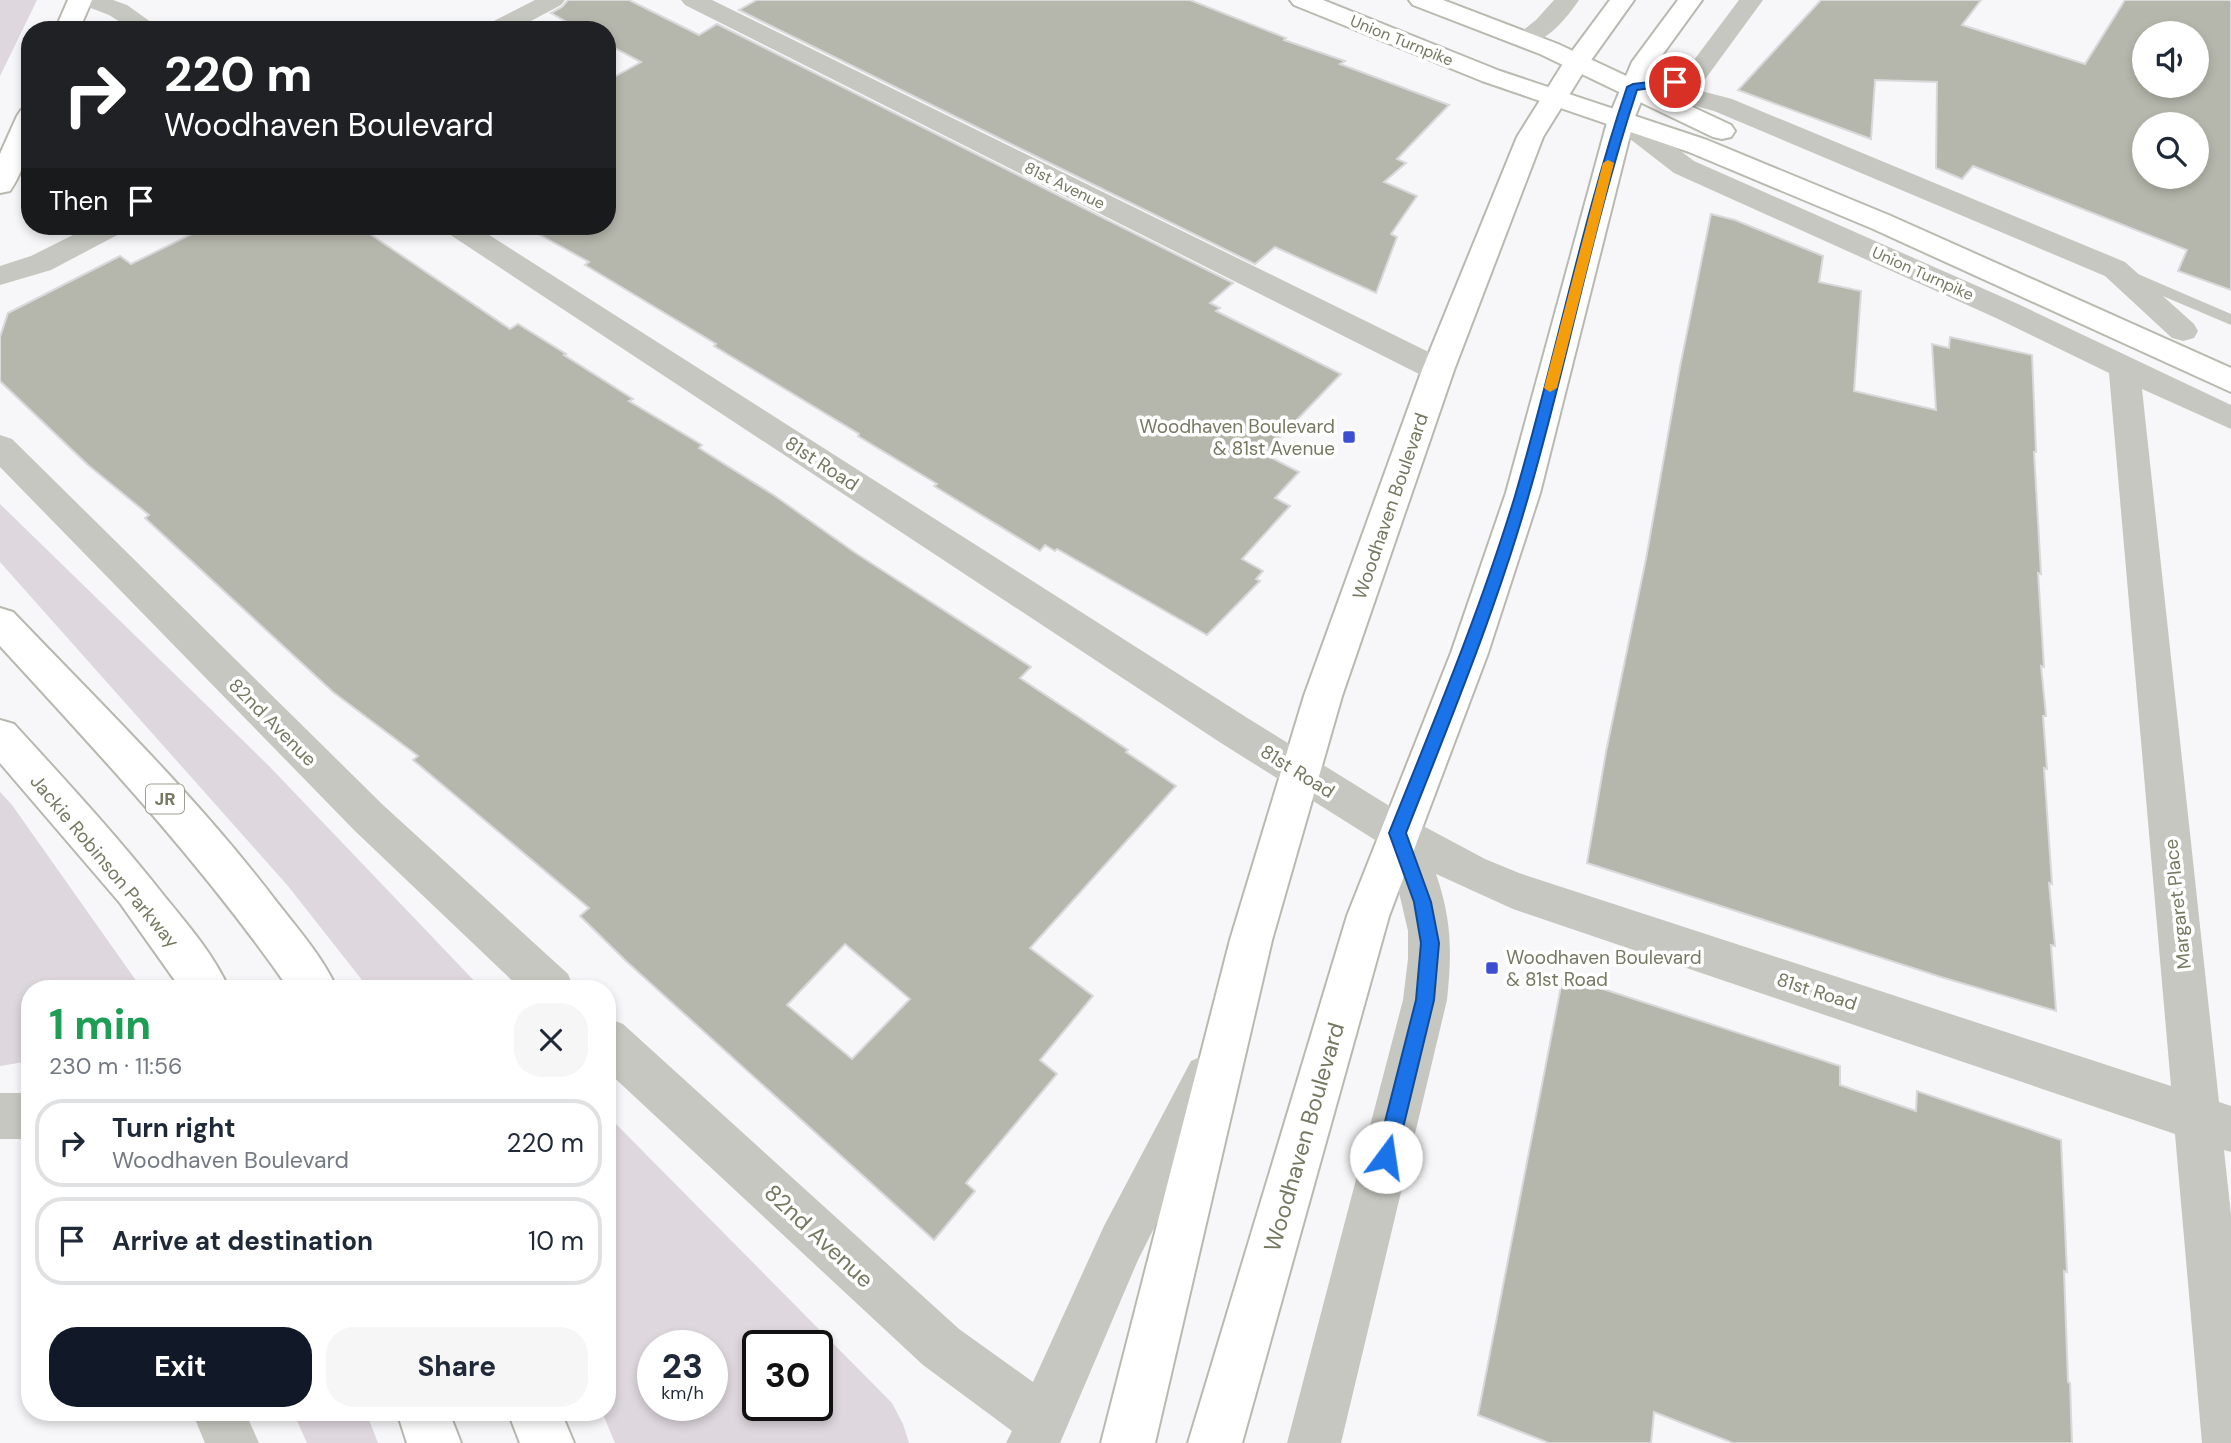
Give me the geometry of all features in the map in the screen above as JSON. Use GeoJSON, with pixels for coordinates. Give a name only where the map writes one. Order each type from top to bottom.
{"type":"FeatureCollection","features":[{"type":"Feature","properties":{"kind":"main road"},"geometry":{"type":"LineString","coordinates":[[71,21],[80,0]]}},
{"type":"Feature","properties":{"kind":"main road","name":"Union Turnpike"},"geometry":{"type":"LineString","coordinates":[[1301,0],[1491,76],[1698,146],[1881,222],[2231,381]]}},
{"type":"Feature","properties":{"kind":"main road"},"geometry":{"type":"LineString","coordinates":[[1421,0],[1577,62],[1726,133],[1961,232],[2231,353]]}},
{"type":"Feature","properties":{"kind":"main road","name":"Woodhaven Boulevard"},"geometry":{"type":"LineString","coordinates":[[1128,1443],[1251,940],[1299,771],[1437,370],[1530,137],[1577,62],[1622,0]]}},
{"type":"Feature","properties":{"kind":"main road","name":"Woodhaven Boulevard"},"geometry":{"type":"LineString","coordinates":[[1215,1443],[1368,916],[1484,615],[1504,554],[1621,119],[1645,62],[1690,0]]}},
{"type":"Feature","properties":{"kind":"main road"},"geometry":{"type":"LineString","coordinates":[[0,185],[21,137]]}},
{"type":"Feature","properties":{"kind":"main road","name":"JR"},"geometry":{"type":"LineString","coordinates":[[0,622],[217,858],[268,922],[309,980]]}},
{"type":"Feature","properties":{"kind":"main road","name":"Jackie Robinson Parkway"},"geometry":{"type":"LineString","coordinates":[[0,736],[99,846],[147,906],[200,980]]}},
{"type":"Feature","properties":{"kind":"main road"},"geometry":{"type":"LineString","coordinates":[[426,1421],[434,1443]]}},
{"type":"Feature","properties":{"kind":"main road"},"geometry":{"type":"LineString","coordinates":[[538,1421],[547,1443]]}},
{"type":"Feature","properties":{"kind":"street"},"geometry":{"type":"LineString","coordinates":[[91,0],[118,10],[136,21]]}},
{"type":"Feature","properties":{"kind":"street"},"geometry":{"type":"LineString","coordinates":[[512,21],[553,0]]}},
{"type":"Feature","properties":{"kind":"street","name":"81st Avenue"},"geometry":{"type":"LineString","coordinates":[[693,0],[1437,370]]}},
{"type":"Feature","properties":{"kind":"street"},"geometry":{"type":"LineString","coordinates":[[1524,39],[1545,25],[1567,0]]}},
{"type":"Feature","properties":{"kind":"street"},"geometry":{"type":"LineString","coordinates":[[1633,87],[1675,82],[1697,73],[1751,0]]}},
{"type":"Feature","properties":{"kind":"street"},"geometry":{"type":"LineString","coordinates":[[1633,87],[1683,94],[1723,105],[2115,269],[2182,331]]}},
{"type":"Feature","properties":{"kind":"street","name":"Union Turnpike"},"geometry":{"type":"LineString","coordinates":[[1621,119],[1684,167],[2124,366],[2231,418]]}},
{"type":"Feature","properties":{"kind":"street"},"geometry":{"type":"LineString","coordinates":[[0,276],[41,262],[95,235]]}},
{"type":"Feature","properties":{"kind":"street","name":"81st Road"},"geometry":{"type":"LineString","coordinates":[[470,235],[1299,771],[1398,833],[1470,872],[1513,890],[2215,1123]]}},
{"type":"Feature","properties":{"kind":"street","name":"Margaret Place"},"geometry":{"type":"LineString","coordinates":[[2124,366],[2215,1123],[2230,1443]]}},
{"type":"Feature","properties":{"kind":"street","name":"82nd Avenue"},"geometry":{"type":"LineString","coordinates":[[0,447],[369,818],[542,980]]}},
{"type":"Feature","properties":{"kind":"street"},"geometry":{"type":"LineString","coordinates":[[1314,1443],[1425,1000],[1430,943],[1416,879],[1398,833]]}},
{"type":"Feature","properties":{"kind":"street","name":"Woodhaven Boulevard"},"geometry":{"type":"LineString","coordinates":[[1037,1431],[1121,1243],[1226,1041]]}},
{"type":"Feature","properties":{"kind":"street","name":"82nd Avenue"},"geometry":{"type":"LineString","coordinates":[[616,1048],[941,1347],[1037,1431]]}},
{"type":"Feature","properties":{"kind":"street"},"geometry":{"type":"LineString","coordinates":[[0,1116],[21,1116]]}},
{"type":"Feature","properties":{"kind":"street"},"geometry":{"type":"LineString","coordinates":[[222,1421],[232,1443]]}},
{"type":"Feature","properties":{"kind":"lane"},"geometry":{"type":"LineString","coordinates":[[2115,269],[2231,320]]}},
{"type":"Feature","properties":{"kind":"shaded area"},"geometry":{"type":"Polygon","coordinates":[[[0,0],[37,0],[27,21],[21,21],[21,33],[0,76],[0,0]]]}},
{"type":"Feature","properties":{"kind":"shaded area"},"geometry":{"type":"Polygon","coordinates":[[[0,504],[269,766],[473,980],[362,980],[288,886],[0,562],[0,504]]]}},
{"type":"Feature","properties":{"kind":"shaded area"},"geometry":{"type":"Polygon","coordinates":[[[0,792],[12,805],[136,980],[21,980],[21,1062],[0,1066],[0,792]]]}},
{"type":"Feature","properties":{"kind":"shaded area"},"geometry":{"type":"Polygon","coordinates":[[[616,1124],[820,1330],[742,1330],[742,1421],[833,1421],[833,1343],[892,1403],[909,1443],[615,1443],[606,1421],[616,1421],[616,1124]]]}},
{"type":"Feature","properties":{"kind":"shaded area"},"geometry":{"type":"Polygon","coordinates":[[[297,1421],[369,1421],[378,1443],[307,1443],[297,1421]]]}},
{"type":"Feature","properties":{"kind":"building"},"geometry":{"type":"Polygon","coordinates":[[[568,0],[629,0],[699,35],[717,24],[1233,283],[1210,303],[1220,308],[1216,311],[1341,374],[1264,454],[1299,472],[1275,498],[1290,506],[1242,559],[1263,571],[1256,579],[1260,581],[1207,635],[1057,549],[1055,551],[1045,545],[1040,551],[934,486],[937,484],[858,436],[859,434],[714,346],[716,344],[585,265],[589,262],[540,235],[616,235],[616,76],[641,62],[616,49],[616,21],[565,21],[551,13],[568,0]]]}},
{"type":"Feature","properties":{"kind":"building"},"geometry":{"type":"Polygon","coordinates":[[[757,0],[1190,0],[1286,38],[1284,40],[1345,61],[1340,64],[1449,105],[1397,159],[1406,163],[1384,182],[1417,196],[1391,234],[1397,237],[1376,293],[1275,247],[1255,264],[739,10],[757,0]]]}},
{"type":"Feature","properties":{"kind":"building"},"geometry":{"type":"Polygon","coordinates":[[[1821,0],[1981,0],[1962,25],[2085,64],[2125,0],[2231,0],[2231,290],[2178,271],[2187,250],[1973,166],[1962,179],[1936,168],[1937,82],[1875,80],[1871,139],[1738,90],[1821,0]]]}},
{"type":"Feature","properties":{"kind":"building"},"geometry":{"type":"Polygon","coordinates":[[[1711,214],[1735,220],[1823,256],[1819,282],[1861,291],[1854,391],[1936,410],[1932,344],[1949,348],[1950,337],[2032,355],[2041,574],[2038,573],[2044,667],[2041,666],[2046,716],[2043,716],[2047,769],[2044,768],[2052,884],[2049,883],[2055,946],[2051,945],[2056,1011],[1941,977],[1587,863],[1606,752],[1646,559],[1680,367],[1711,214]]]}},
{"type":"Feature","properties":{"kind":"building"},"geometry":{"type":"Polygon","coordinates":[[[190,235],[371,235],[510,329],[518,324],[566,354],[564,355],[633,399],[629,401],[702,445],[699,448],[1031,667],[1020,678],[1128,750],[1126,752],[1176,786],[1030,948],[1093,996],[1040,1060],[1057,1074],[966,1183],[975,1191],[934,1240],[626,961],[580,916],[589,908],[413,760],[418,756],[333,692],[145,518],[149,515],[88,465],[0,381],[0,337],[8,313],[120,256],[131,264],[190,235]],[[845,944],[787,1005],[852,1059],[910,999],[845,944]]]}},
{"type":"Feature","properties":{"kind":"building"},"geometry":{"type":"Polygon","coordinates":[[[1563,976],[1840,1066],[1840,1085],[1916,1111],[1917,1091],[2061,1140],[2072,1443],[1733,1443],[1654,1412],[1651,1443],[1549,1443],[1478,1415],[1563,976]]]}},
{"type":"Feature","properties":{"kind":"slow traffic"},"geometry":{"type":"LineString","coordinates":[[1550,388],[1608,163]]}},
{"type":"Feature","properties":{"kind":"place","name":"Woodhaven Boulevard & 81st Avenue"},"geometry":{"type":"Point","coordinates":[1349,437]}},
{"type":"Feature","properties":{"kind":"place","name":"Woodhaven Boulevard & 81st Road"},"geometry":{"type":"Point","coordinates":[1492,968]}},
{"type":"Feature","properties":{"kind":"route"},"geometry":{"type":"LineString","coordinates":[[1386,1157],[1425,1000],[1429,970],[1430,943],[1423,902],[1398,833],[1484,615],[1504,554],[1621,119],[1633,87],[1675,82]]}}]}
